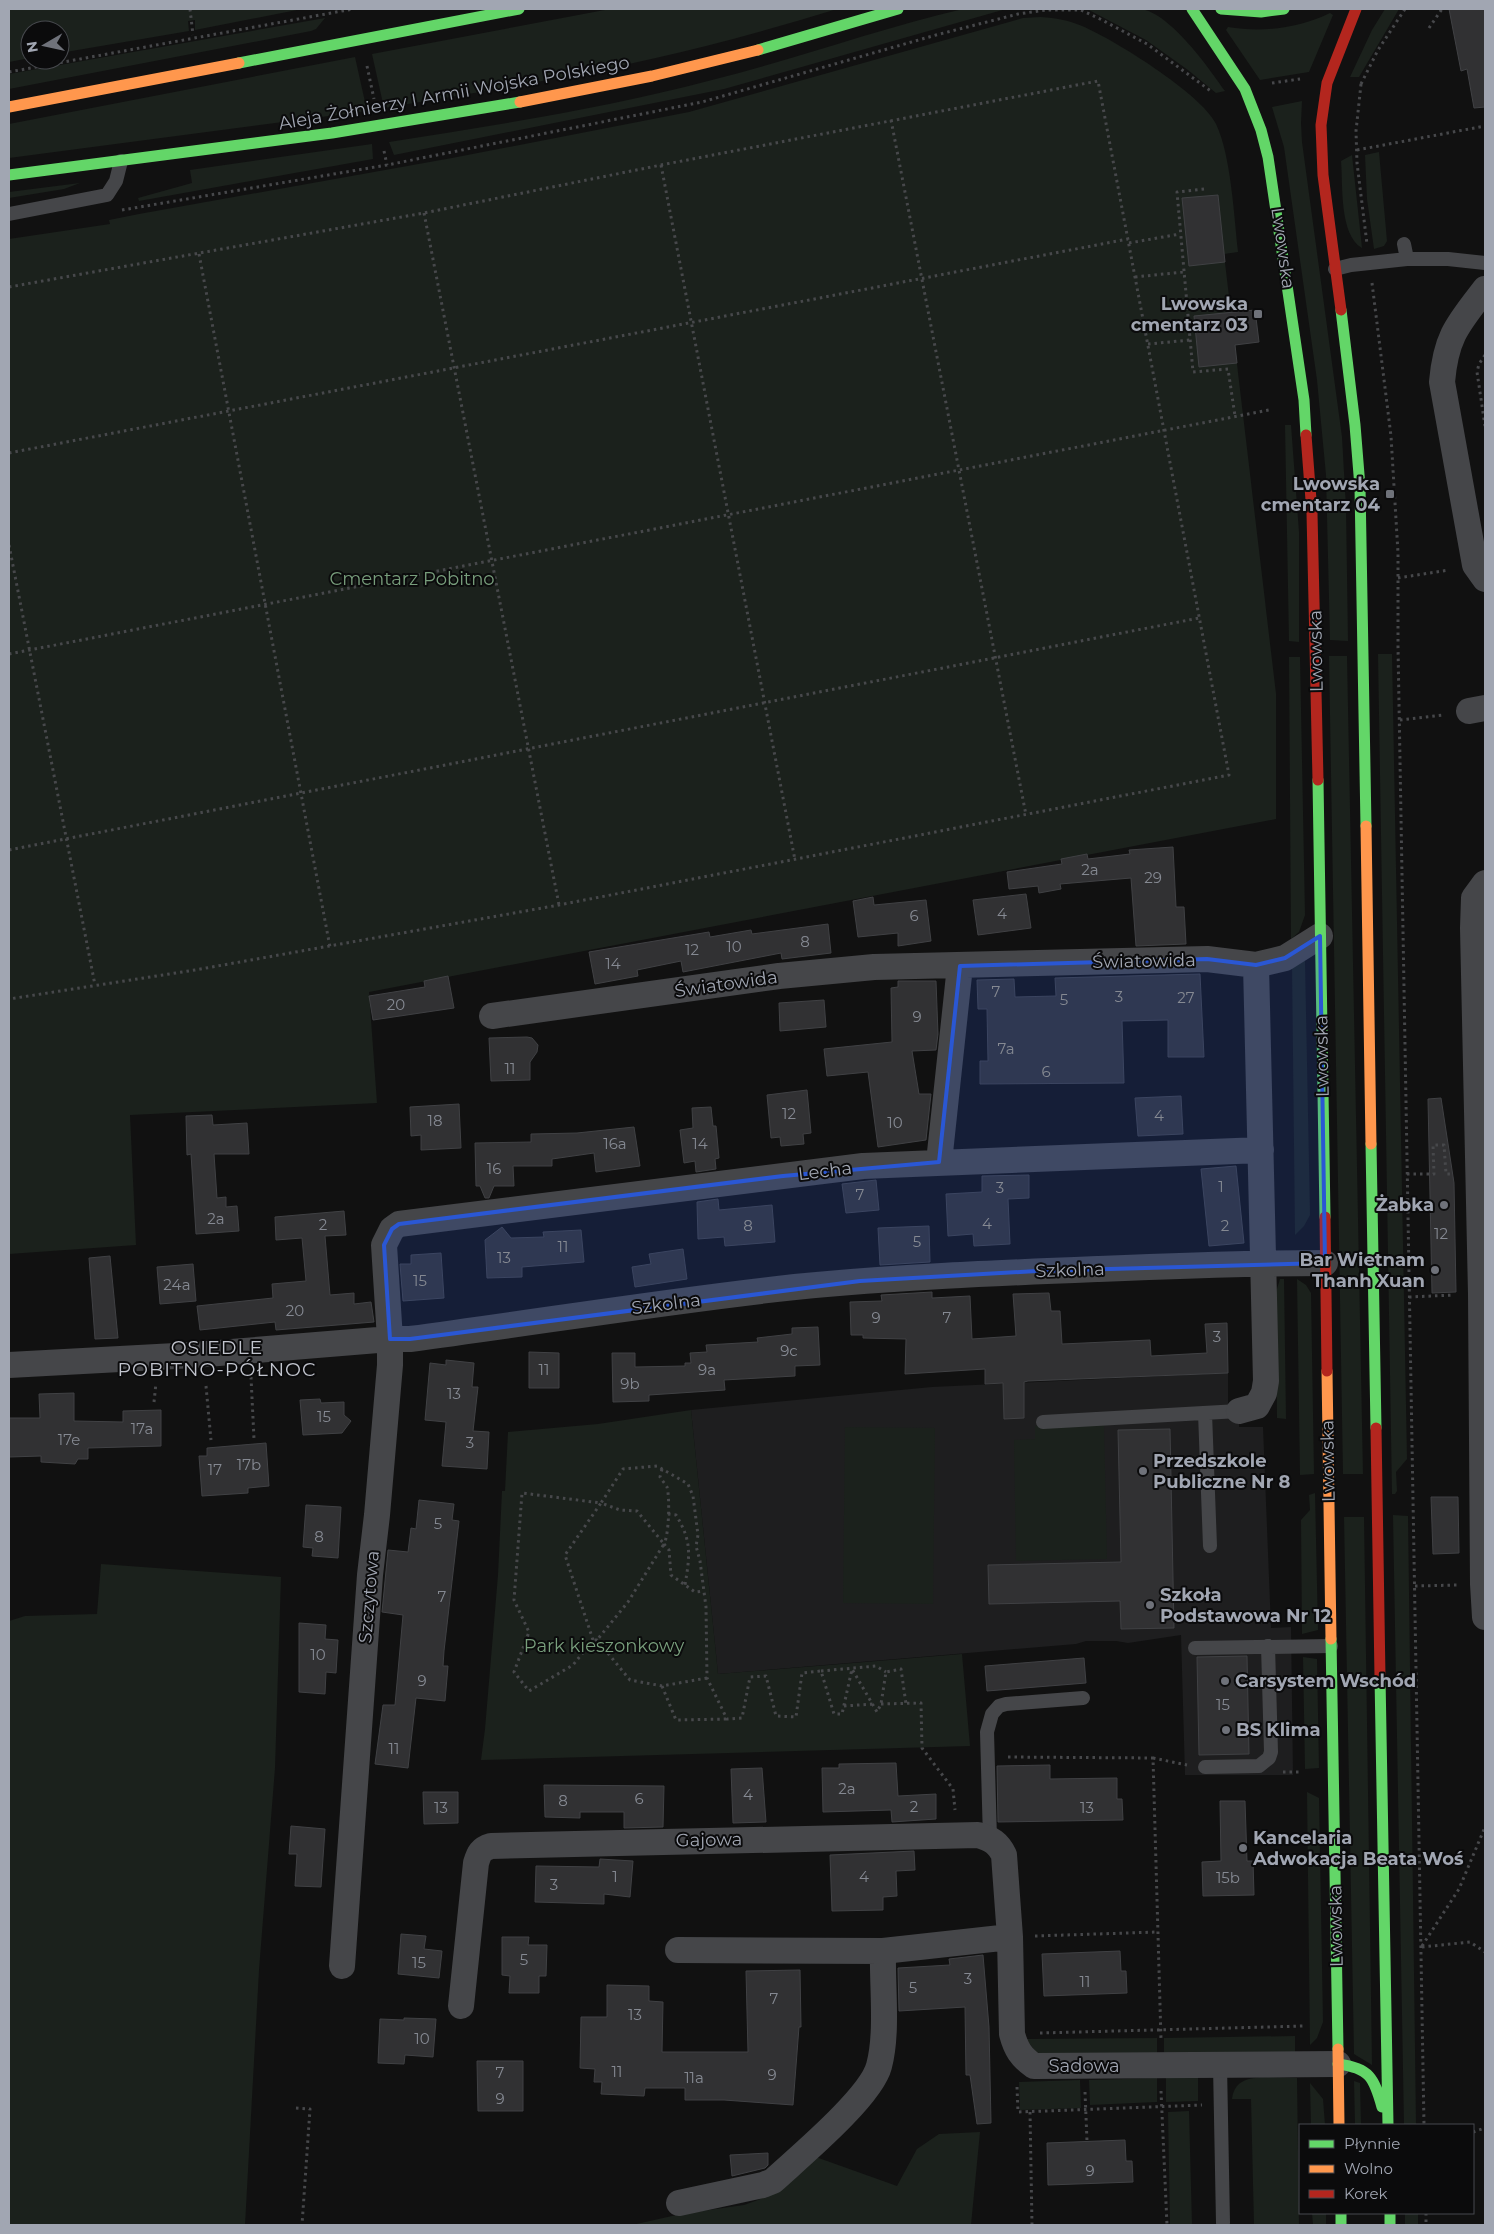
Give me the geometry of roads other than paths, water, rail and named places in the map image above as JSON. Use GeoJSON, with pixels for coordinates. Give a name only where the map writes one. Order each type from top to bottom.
{"type":"FeatureCollection","features":[{"type":"Feature","properties":{"kind":"main road"},"geometry":{"type":"LineString","coordinates":[[9,107],[519,9]]}},
{"type":"Feature","properties":{"kind":"main road","name":"Aleja Żołnierzy I Armii Wojska Polskiego"},"geometry":{"type":"LineString","coordinates":[[9,175],[380,126],[652,76],[708,64],[898,9]]}},
{"type":"Feature","properties":{"kind":"main road","name":"Lwowska"},"geometry":{"type":"LineString","coordinates":[[1192,9],[1241,83],[1261,130],[1278,214],[1303,390],[1312,512],[1339,2124]]}},
{"type":"Feature","properties":{"kind":"main road"},"geometry":{"type":"LineString","coordinates":[[1222,9],[1261,12],[1284,9]]}},
{"type":"Feature","properties":{"kind":"main road"},"geometry":{"type":"LineString","coordinates":[[1356,9],[1328,80],[1321,123],[1335,269],[1356,434],[1362,535],[1388,2124]]}},
{"type":"Feature","properties":{"kind":"main road"},"geometry":{"type":"LineString","coordinates":[[1338,2064],[1357,2066],[1366,2070],[1378,2093],[1388,2124]]}},
{"type":"Feature","properties":{"kind":"street"},"geometry":{"type":"LineString","coordinates":[[1484,574],[1475,565],[1442,382],[1444,360],[1454,329],[1485,290]]}},
{"type":"Feature","properties":{"kind":"street"},"geometry":{"type":"LineString","coordinates":[[1485,883],[1474,898],[1473,928],[1485,1617]]}},
{"type":"Feature","properties":{"kind":"street","name":"Światowida"},"geometry":{"type":"LineString","coordinates":[[492,1016],[780,976],[874,967],[1207,960],[1256,965],[1285,958],[1320,936]]}},
{"type":"Feature","properties":{"kind":"street"},"geometry":{"type":"LineString","coordinates":[[1239,1411],[1257,1406],[1264,1392],[1266,1381],[1256,965]]}},
{"type":"Feature","properties":{"kind":"street"},"geometry":{"type":"LineString","coordinates":[[938,1162],[960,966]]}},
{"type":"Feature","properties":{"kind":"street","name":"Lecha"},"geometry":{"type":"LineString","coordinates":[[392,1229],[399,1224],[468,1214],[864,1166],[1261,1150]]}},
{"type":"Feature","properties":{"kind":"street","name":"Szczytowa"},"geometry":{"type":"LineString","coordinates":[[342,1966],[367,1611],[378,1506],[390,1338],[384,1245],[392,1229]]}},
{"type":"Feature","properties":{"kind":"street","name":"Szkolna"},"geometry":{"type":"LineString","coordinates":[[9,1365],[105,1361],[250,1351],[390,1338],[410,1340],[624,1309],[860,1281],[1037,1271],[1325,1263]]}},
{"type":"Feature","properties":{"kind":"street","name":"Gajowa"},"geometry":{"type":"LineString","coordinates":[[461,2006],[476,1863],[478,1854],[482,1849],[499,1845],[978,1835],[990,1839]]}},
{"type":"Feature","properties":{"kind":"street"},"geometry":{"type":"LineString","coordinates":[[678,1950],[883,1950],[1010,1937],[1004,1855],[999,1846],[990,1839]]}},
{"type":"Feature","properties":{"kind":"street","name":"Sadowa"},"geometry":{"type":"LineString","coordinates":[[1010,1937],[1012,2034],[1015,2046],[1023,2058],[1034,2066],[1338,2064]]}},
{"type":"Feature","properties":{"kind":"street"},"geometry":{"type":"LineString","coordinates":[[679,2203],[763,2185],[772,2181],[848,2109],[874,2080],[879,2065],[883,2034],[883,1950]]}},
{"type":"Feature","properties":{"kind":"lane"},"geometry":{"type":"LineString","coordinates":[[9,214],[107,195],[116,181],[121,161]]}},
{"type":"Feature","properties":{"kind":"lane"},"geometry":{"type":"LineString","coordinates":[[1404,244],[1407,259]]}},
{"type":"Feature","properties":{"kind":"lane"},"geometry":{"type":"LineString","coordinates":[[1335,269],[1351,265],[1407,259],[1448,259],[1485,263]]}},
{"type":"Feature","properties":{"kind":"lane"},"geometry":{"type":"LineString","coordinates":[[1043,1422],[1239,1411]]}},
{"type":"Feature","properties":{"kind":"lane"},"geometry":{"type":"LineString","coordinates":[[1205,1413],[1210,1546]]}},
{"type":"Feature","properties":{"kind":"lane"},"geometry":{"type":"LineString","coordinates":[[1205,1767],[1259,1766],[1269,1758],[1271,1752],[1268,1646]]}},
{"type":"Feature","properties":{"kind":"lane"},"geometry":{"type":"LineString","coordinates":[[1195,1648],[1331,1646]]}},
{"type":"Feature","properties":{"kind":"lane"},"geometry":{"type":"LineString","coordinates":[[990,1839],[987,1757],[988,1722],[999,1706],[1006,1704],[1083,1698]]}},
{"type":"Feature","properties":{"kind":"lane"},"geometry":{"type":"LineString","coordinates":[[1220,2065],[1223,2223]]}},
{"type":"Feature","properties":{"kind":"place","name":"Lwowska cmentarz 03"},"geometry":{"type":"Point","coordinates":[1258,314]}},
{"type":"Feature","properties":{"kind":"place","name":"Lwowska cmentarz 04"},"geometry":{"type":"Point","coordinates":[1390,494]}},
{"type":"Feature","properties":{"kind":"place","name":"Żabka"},"geometry":{"type":"Point","coordinates":[1444,1205]}},
{"type":"Feature","properties":{"kind":"place","name":"Bar Wietnam Thanh Xuan"},"geometry":{"type":"Point","coordinates":[1435,1270]}},
{"type":"Feature","properties":{"kind":"place","name":"Przedszkole Publiczne Nr 8"},"geometry":{"type":"Point","coordinates":[1143,1471]}},
{"type":"Feature","properties":{"kind":"place","name":"Szkoła Podstawowa Nr 12"},"geometry":{"type":"Point","coordinates":[1150,1605]}},
{"type":"Feature","properties":{"kind":"place","name":"Carsystem Wschód"},"geometry":{"type":"Point","coordinates":[1225,1681]}},
{"type":"Feature","properties":{"kind":"place","name":"BS Klima"},"geometry":{"type":"Point","coordinates":[1226,1730]}},
{"type":"Feature","properties":{"kind":"place","name":"Kancelaria Adwokacja Beata Woś"},"geometry":{"type":"Point","coordinates":[1243,1848]}},
{"type":"Feature","properties":{"kind":"district","name":"OSIEDLE POBITNO-PÓŁNOC"},"geometry":{"type":"Point","coordinates":[217,1358]}},
{"type":"Feature","properties":{"kind":"park label","name":"Cmentarz Pobitno"},"geometry":{"type":"Point","coordinates":[412,579]}},
{"type":"Feature","properties":{"kind":"park label","name":"Park kieszonkowy"},"geometry":{"type":"Point","coordinates":[604,1646]}}]}
